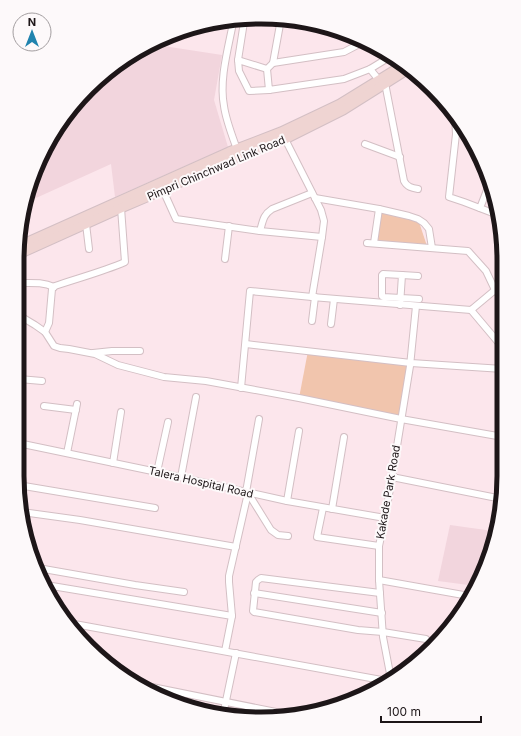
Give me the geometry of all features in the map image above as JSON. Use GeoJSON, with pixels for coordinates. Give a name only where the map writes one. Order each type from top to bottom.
{"type":"FeatureCollection","features":[{"type":"Feature","properties":{"kind":"main road","name":"Pimpri Chinchwad Link Road"},"geometry":{"type":"LineString","coordinates":[[25,250],[37,242],[238,152],[343,110],[382,82],[398,68]]}},
{"type":"Feature","properties":{"kind":"main road","name":"Pimpri Chinchwad Link Road"},"geometry":{"type":"LineString","coordinates":[[382,82],[403,72]]}},
{"type":"Feature","properties":{"kind":"main road","name":"Pimpri Chinchwad Link Road"},"geometry":{"type":"LineString","coordinates":[[25,244],[37,242],[86,224],[161,187]]}},
{"type":"Feature","properties":{"kind":"main road"},"geometry":{"type":"LineString","coordinates":[[25,239],[37,242]]}},
{"type":"Feature","properties":{"kind":"street"},"geometry":{"type":"LineString","coordinates":[[244,25],[238,60],[239,71],[250,90],[269,90],[344,80],[370,69],[385,60]]}},
{"type":"Feature","properties":{"kind":"street"},"geometry":{"type":"LineString","coordinates":[[267,69],[273,63],[280,25]]}},
{"type":"Feature","properties":{"kind":"street"},"geometry":{"type":"LineString","coordinates":[[231,26],[223,74],[222,93],[223,105],[238,152]]}},
{"type":"Feature","properties":{"kind":"street"},"geometry":{"type":"LineString","coordinates":[[273,63],[344,52],[358,45]]}},
{"type":"Feature","properties":{"kind":"street"},"geometry":{"type":"LineString","coordinates":[[238,60],[267,69]]}},
{"type":"Feature","properties":{"kind":"street"},"geometry":{"type":"LineString","coordinates":[[267,69],[269,90]]}},
{"type":"Feature","properties":{"kind":"street"},"geometry":{"type":"LineString","coordinates":[[370,69],[382,82],[406,184],[418,189]]}},
{"type":"Feature","properties":{"kind":"street"},"geometry":{"type":"LineString","coordinates":[[456,128],[449,197],[492,213]]}},
{"type":"Feature","properties":{"kind":"street"},"geometry":{"type":"LineString","coordinates":[[283,135],[314,195],[324,221],[312,321]]}},
{"type":"Feature","properties":{"kind":"street"},"geometry":{"type":"LineString","coordinates":[[365,144],[400,157]]}},
{"type":"Feature","properties":{"kind":"street"},"geometry":{"type":"LineString","coordinates":[[161,187],[176,219],[260,231],[322,237]]}},
{"type":"Feature","properties":{"kind":"street"},"geometry":{"type":"LineString","coordinates":[[480,208],[486,191]]}},
{"type":"Feature","properties":{"kind":"street"},"geometry":{"type":"LineString","coordinates":[[260,231],[263,218],[269,211],[314,195],[418,219],[429,229],[432,248]]}},
{"type":"Feature","properties":{"kind":"street"},"geometry":{"type":"LineString","coordinates":[[45,332],[49,323],[52,289],[55,286],[106,270],[125,262],[121,208]]}},
{"type":"Feature","properties":{"kind":"street"},"geometry":{"type":"LineString","coordinates":[[379,209],[370,243],[468,251],[486,271],[497,292]]}},
{"type":"Feature","properties":{"kind":"street"},"geometry":{"type":"LineString","coordinates":[[86,224],[88,249]]}},
{"type":"Feature","properties":{"kind":"street"},"geometry":{"type":"LineString","coordinates":[[225,259],[229,226]]}},
{"type":"Feature","properties":{"kind":"street"},"geometry":{"type":"LineString","coordinates":[[418,276],[384,274],[382,275],[381,294],[383,297],[419,299]]}},
{"type":"Feature","properties":{"kind":"street"},"geometry":{"type":"LineString","coordinates":[[400,305],[402,275]]}},
{"type":"Feature","properties":{"kind":"street"},"geometry":{"type":"LineString","coordinates":[[24,282],[41,283],[54,287]]}},
{"type":"Feature","properties":{"kind":"street"},"geometry":{"type":"LineString","coordinates":[[241,388],[250,291],[471,310],[495,290]]}},
{"type":"Feature","properties":{"kind":"street"},"geometry":{"type":"LineString","coordinates":[[331,324],[334,299]]}},
{"type":"Feature","properties":{"kind":"street","name":"Kakade Park Road"},"geometry":{"type":"LineString","coordinates":[[390,673],[383,632],[379,580],[379,546],[411,363],[416,306]]}},
{"type":"Feature","properties":{"kind":"street"},"geometry":{"type":"LineString","coordinates":[[471,310],[497,341]]}},
{"type":"Feature","properties":{"kind":"street"},"geometry":{"type":"LineString","coordinates":[[24,318],[45,332],[54,346],[95,354],[118,365],[164,377],[206,381],[497,436]]}},
{"type":"Feature","properties":{"kind":"street"},"geometry":{"type":"LineString","coordinates":[[246,344],[411,363],[497,369]]}},
{"type":"Feature","properties":{"kind":"street"},"geometry":{"type":"LineString","coordinates":[[91,353],[140,351]]}},
{"type":"Feature","properties":{"kind":"street"},"geometry":{"type":"LineString","coordinates":[[24,379],[42,381]]}},
{"type":"Feature","properties":{"kind":"street"},"geometry":{"type":"LineString","coordinates":[[181,477],[196,398]]}},
{"type":"Feature","properties":{"kind":"street"},"geometry":{"type":"LineString","coordinates":[[44,406],[76,407],[67,453]]}},
{"type":"Feature","properties":{"kind":"street"},"geometry":{"type":"LineString","coordinates":[[113,463],[121,412]]}},
{"type":"Feature","properties":{"kind":"street"},"geometry":{"type":"LineString","coordinates":[[225,651],[232,616],[229,582],[247,492],[259,419]]}},
{"type":"Feature","properties":{"kind":"street"},"geometry":{"type":"LineString","coordinates":[[157,472],[168,422]]}},
{"type":"Feature","properties":{"kind":"street"},"geometry":{"type":"LineString","coordinates":[[287,501],[299,431]]}},
{"type":"Feature","properties":{"kind":"street"},"geometry":{"type":"LineString","coordinates":[[332,509],[344,437]]}},
{"type":"Feature","properties":{"kind":"street","name":"Talera Hospital Road"},"geometry":{"type":"LineString","coordinates":[[24,445],[181,477],[287,501],[385,518]]}},
{"type":"Feature","properties":{"kind":"street"},"geometry":{"type":"LineString","coordinates":[[392,477],[496,497]]}},
{"type":"Feature","properties":{"kind":"street"},"geometry":{"type":"LineString","coordinates":[[25,486],[155,508]]}},
{"type":"Feature","properties":{"kind":"street"},"geometry":{"type":"LineString","coordinates":[[247,492],[271,530],[278,535],[288,536]]}},
{"type":"Feature","properties":{"kind":"street"},"geometry":{"type":"LineString","coordinates":[[323,508],[317,537],[379,546]]}},
{"type":"Feature","properties":{"kind":"street"},"geometry":{"type":"LineString","coordinates":[[27,513],[80,520],[236,547]]}},
{"type":"Feature","properties":{"kind":"street"},"geometry":{"type":"LineString","coordinates":[[43,569],[184,592]]}},
{"type":"Feature","properties":{"kind":"street"},"geometry":{"type":"LineString","coordinates":[[380,593],[261,578],[257,581],[252,611],[358,630],[383,632],[426,639]]}},
{"type":"Feature","properties":{"kind":"street"},"geometry":{"type":"LineString","coordinates":[[379,580],[464,595]]}},
{"type":"Feature","properties":{"kind":"street"},"geometry":{"type":"LineString","coordinates":[[51,586],[232,616]]}},
{"type":"Feature","properties":{"kind":"street"},"geometry":{"type":"LineString","coordinates":[[254,593],[382,614]]}},
{"type":"Feature","properties":{"kind":"street"},"geometry":{"type":"LineString","coordinates":[[78,625],[380,680]]}},
{"type":"Feature","properties":{"kind":"street"},"geometry":{"type":"LineString","coordinates":[[225,709],[236,653]]}},
{"type":"Feature","properties":{"kind":"street"},"geometry":{"type":"LineString","coordinates":[[156,688],[272,711]]}},
{"type":"Feature","properties":{"kind":"shaded area"},"geometry":{"type":"Polygon","coordinates":[[[161,46],[222,55],[214,100],[228,147],[115,197],[111,164],[32,200],[48,156],[64,129],[93,93],[117,73],[142,56],[161,46]]]}},
{"type":"Feature","properties":{"kind":"shaded area"},"geometry":{"type":"Polygon","coordinates":[[[388,214],[419,222],[427,246],[371,241],[375,215],[388,214]]]}},
{"type":"Feature","properties":{"kind":"shaded area"},"geometry":{"type":"Polygon","coordinates":[[[308,351],[410,366],[401,419],[299,398],[308,351]]]}},
{"type":"Feature","properties":{"kind":"shaded area"},"geometry":{"type":"Polygon","coordinates":[[[450,525],[490,531],[479,566],[470,585],[438,581],[450,525]]]}}]}
